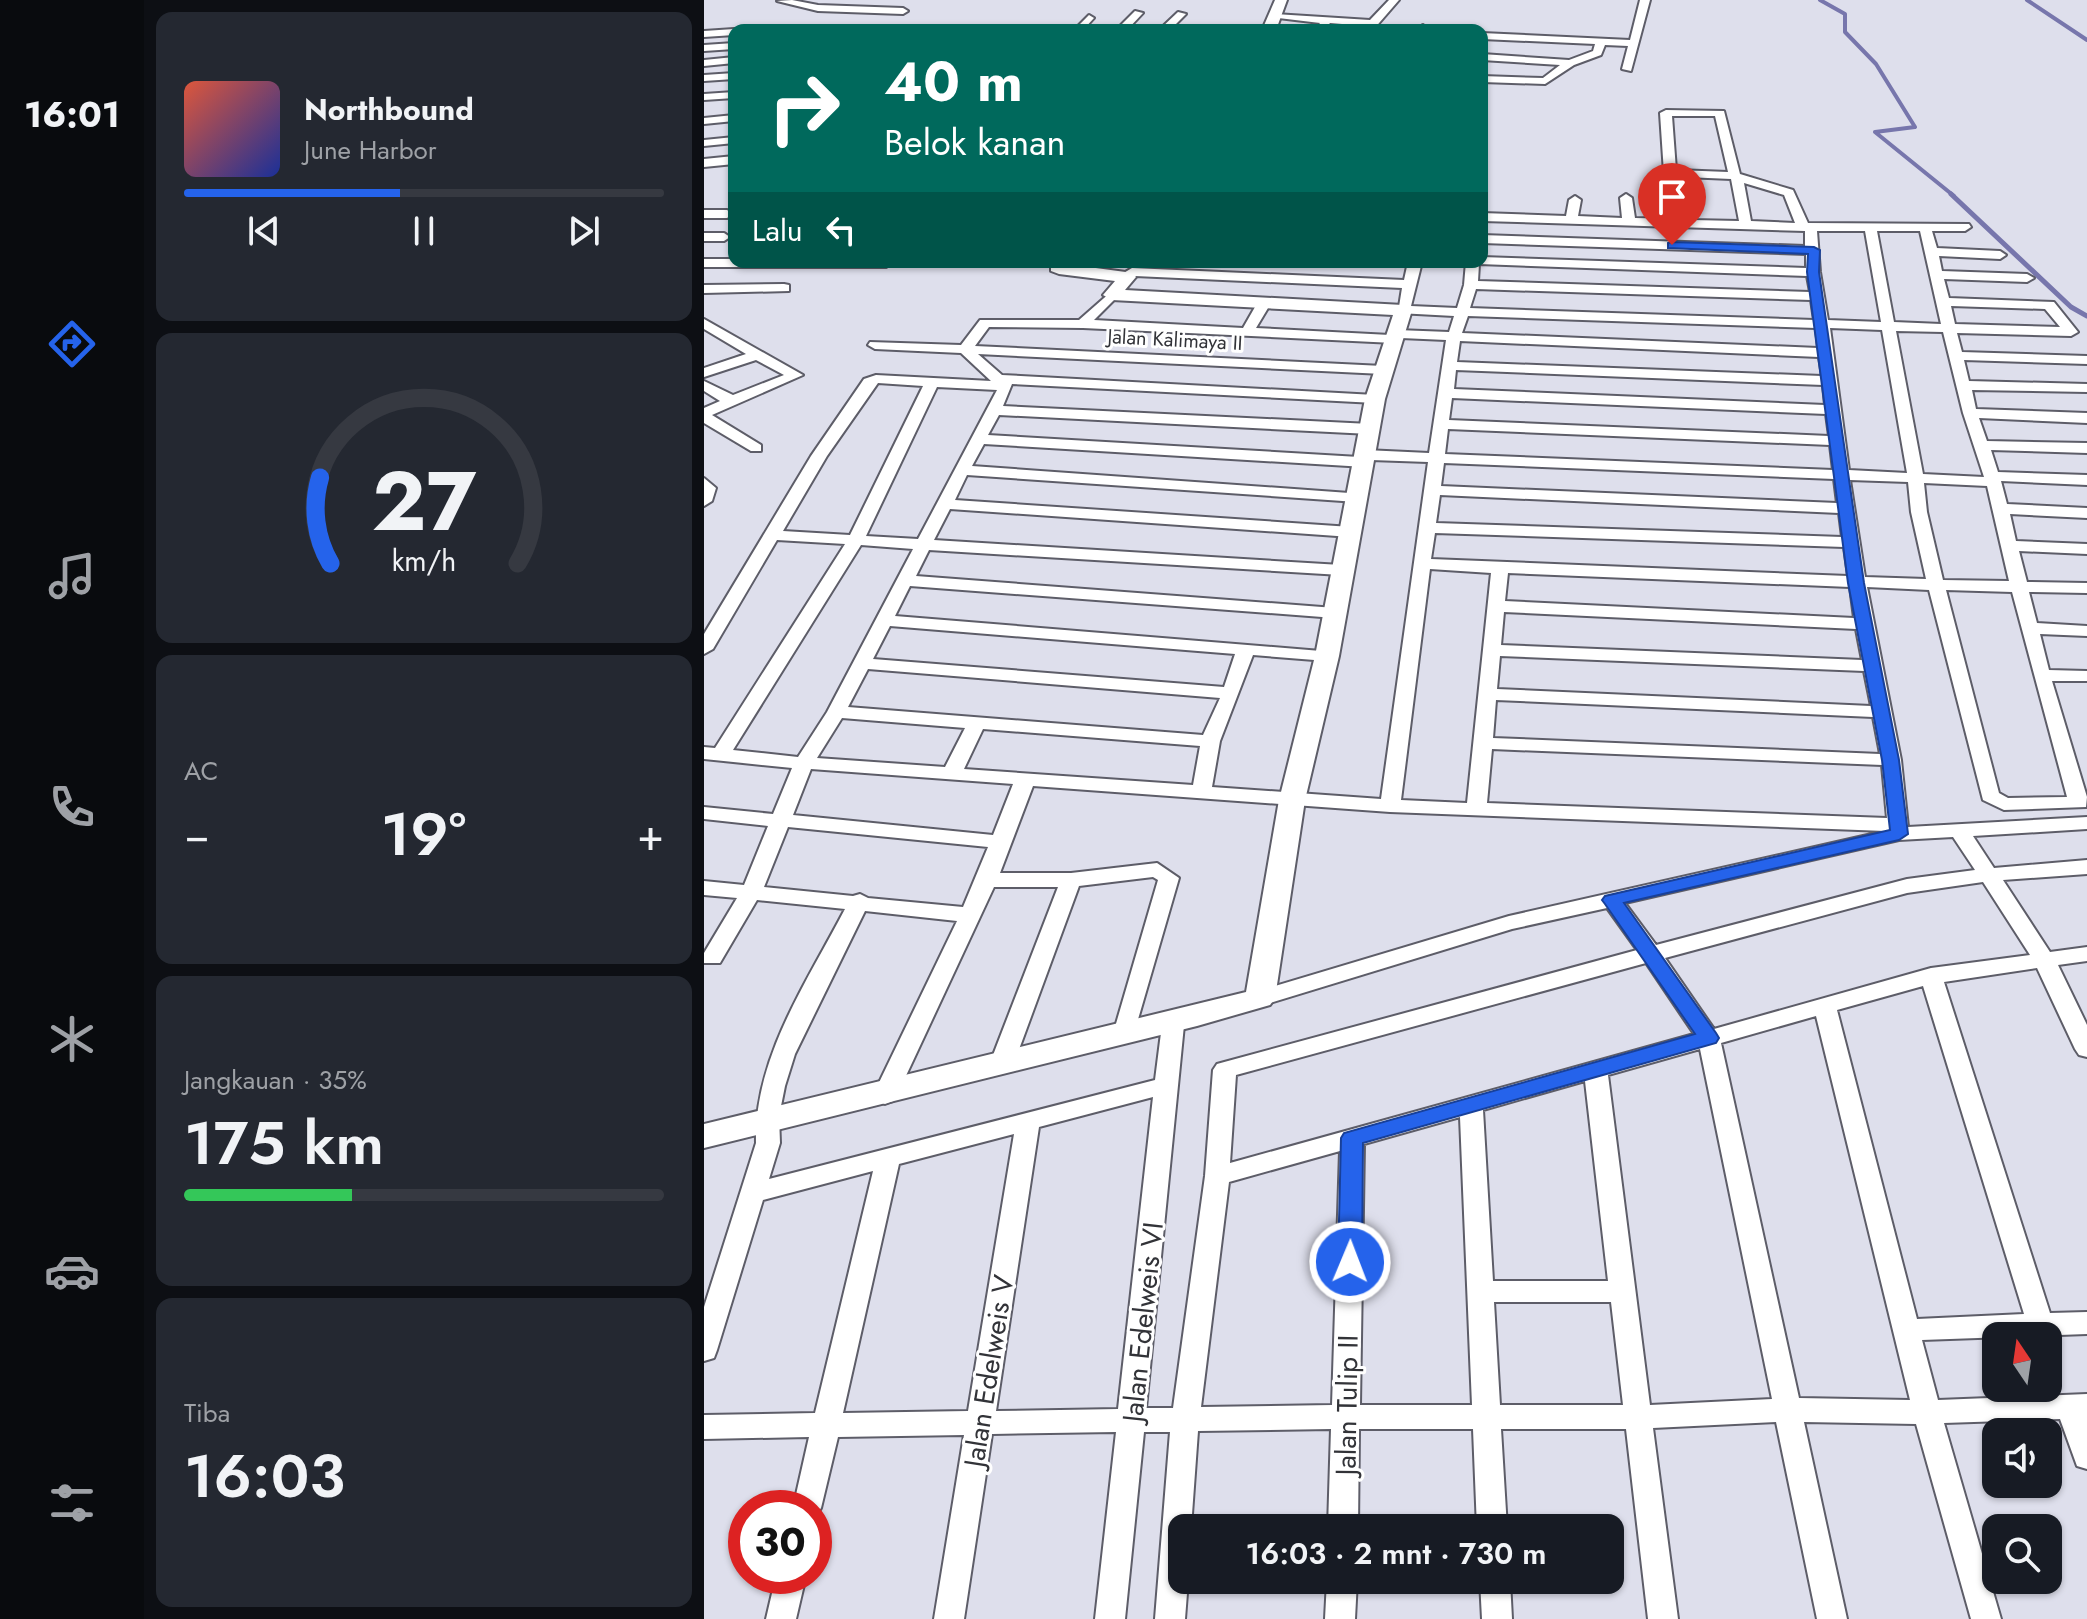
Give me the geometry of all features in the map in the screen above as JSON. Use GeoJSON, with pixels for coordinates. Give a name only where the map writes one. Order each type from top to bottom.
{"type":"FeatureCollection","features":[{"type":"Feature","properties":{"kind":"street"},"geometry":{"type":"LineString","coordinates":[[895,24],[910,0]]}},
{"type":"Feature","properties":{"kind":"street"},"geometry":{"type":"LineString","coordinates":[[1281,0],[1272,24],[1327,20],[1356,24]]}},
{"type":"Feature","properties":{"kind":"street"},"geometry":{"type":"LineString","coordinates":[[1372,24],[1394,0]]}},
{"type":"Feature","properties":{"kind":"street"},"geometry":{"type":"LineString","coordinates":[[782,1],[818,8],[903,11]]}},
{"type":"Feature","properties":{"kind":"street"},"geometry":{"type":"LineString","coordinates":[[1627,69],[1641,1]]}},
{"type":"Feature","properties":{"kind":"street"},"geometry":{"type":"LineString","coordinates":[[1324,24],[1335,10]]}},
{"type":"Feature","properties":{"kind":"street"},"geometry":{"type":"LineString","coordinates":[[1127,24],[1138,13]]}},
{"type":"Feature","properties":{"kind":"street"},"geometry":{"type":"LineString","coordinates":[[1170,24],[1181,14]]}},
{"type":"Feature","properties":{"kind":"street"},"geometry":{"type":"LineString","coordinates":[[1082,24],[1089,18]]}},
{"type":"Feature","properties":{"kind":"street"},"geometry":{"type":"LineString","coordinates":[[704,34],[728,32]]}},
{"type":"Feature","properties":{"kind":"street"},"geometry":{"type":"LineString","coordinates":[[1488,36],[1632,43]]}},
{"type":"Feature","properties":{"kind":"street"},"geometry":{"type":"LineString","coordinates":[[1488,79],[1542,82],[1570,63],[1597,53],[1601,43]]}},
{"type":"Feature","properties":{"kind":"street"},"geometry":{"type":"LineString","coordinates":[[704,48],[728,46]]}},
{"type":"Feature","properties":{"kind":"street"},"geometry":{"type":"LineString","coordinates":[[1488,57],[1570,63]]}},
{"type":"Feature","properties":{"kind":"street"},"geometry":{"type":"LineString","coordinates":[[704,63],[728,61]]}},
{"type":"Feature","properties":{"kind":"street"},"geometry":{"type":"LineString","coordinates":[[704,78],[728,76]]}},
{"type":"Feature","properties":{"kind":"street"},"geometry":{"type":"LineString","coordinates":[[704,97],[728,95]]}},
{"type":"Feature","properties":{"kind":"street"},"geometry":{"type":"LineString","coordinates":[[1746,226],[1736,177],[1720,113],[1672,111],[1665,115],[1670,172],[1679,176],[1736,177],[1791,194],[1807,227],[1814,250],[1813,272],[1831,381],[1856,583],[1879,712],[1891,760],[1898,830]]}},
{"type":"Feature","properties":{"kind":"street"},"geometry":{"type":"LineString","coordinates":[[704,121],[728,119]]}},
{"type":"Feature","properties":{"kind":"street"},"geometry":{"type":"LineString","coordinates":[[704,143],[728,141]]}},
{"type":"Feature","properties":{"kind":"street"},"geometry":{"type":"LineString","coordinates":[[704,163],[728,161]]}},
{"type":"Feature","properties":{"kind":"street"},"geometry":{"type":"LineString","coordinates":[[1679,176],[1686,224]]}},
{"type":"Feature","properties":{"kind":"street"},"geometry":{"type":"LineString","coordinates":[[1626,198],[1629,222]]}},
{"type":"Feature","properties":{"kind":"street"},"geometry":{"type":"LineString","coordinates":[[1571,220],[1575,200]]}},
{"type":"Feature","properties":{"kind":"street"},"geometry":{"type":"LineString","coordinates":[[704,214],[727,214]]}},
{"type":"Feature","properties":{"kind":"street"},"geometry":{"type":"LineString","coordinates":[[1488,217],[1746,226],[1965,227]]}},
{"type":"Feature","properties":{"kind":"street"},"geometry":{"type":"LineString","coordinates":[[1870,226],[1916,478],[1919,512],[1990,796],[1997,803],[2079,803],[2041,675],[2032,628],[1992,479],[1970,413],[1925,227]]}},
{"type":"Feature","properties":{"kind":"street"},"geometry":{"type":"LineString","coordinates":[[704,237],[724,237]]}},
{"type":"Feature","properties":{"kind":"street"},"geometry":{"type":"LineString","coordinates":[[1488,239],[1814,250]]}},
{"type":"Feature","properties":{"kind":"street"},"geometry":{"type":"LineString","coordinates":[[1932,252],[2000,255]]}},
{"type":"Feature","properties":{"kind":"street"},"geometry":{"type":"LineString","coordinates":[[1488,261],[1813,272]]}},
{"type":"Feature","properties":{"kind":"street"},"geometry":{"type":"LineString","coordinates":[[704,263],[728,263]]}},
{"type":"Feature","properties":{"kind":"street"},"geometry":{"type":"LineString","coordinates":[[1060,268],[1130,274],[1410,284]]}},
{"type":"Feature","properties":{"kind":"street"},"geometry":{"type":"LineString","coordinates":[[1260,998],[1292,800],[1327,656],[1375,399],[1414,268]]}},
{"type":"Feature","properties":{"kind":"street"},"geometry":{"type":"LineString","coordinates":[[1390,806],[1422,564],[1430,528],[1435,456],[1448,393],[1454,337],[1471,285],[1472,268]]}},
{"type":"Feature","properties":{"kind":"street"},"geometry":{"type":"LineString","coordinates":[[1083,324],[1130,274]]}},
{"type":"Feature","properties":{"kind":"street"},"geometry":{"type":"LineString","coordinates":[[1938,275],[2027,278]]}},
{"type":"Feature","properties":{"kind":"street"},"geometry":{"type":"LineString","coordinates":[[1471,285],[1818,296]]}},
{"type":"Feature","properties":{"kind":"street"},"geometry":{"type":"LineString","coordinates":[[704,289],[784,288]]}},
{"type":"Feature","properties":{"kind":"street"},"geometry":{"type":"LineString","coordinates":[[1112,295],[1403,310],[2071,332],[2049,305],[1944,302]]}},
{"type":"Feature","properties":{"kind":"street"},"geometry":{"type":"LineString","coordinates":[[1247,332],[1264,303]]}},
{"type":"Feature","properties":{"kind":"street"},"geometry":{"type":"LineString","coordinates":[[1003,382],[965,350],[981,325],[989,322],[1827,353]]}},
{"type":"Feature","properties":{"kind":"street"},"geometry":{"type":"LineString","coordinates":[[704,323],[796,375],[704,415]]}},
{"type":"Feature","properties":{"kind":"street","name":"Jalan Kalimaya II"},"geometry":{"type":"LineString","coordinates":[[875,345],[1383,370]]}},
{"type":"Feature","properties":{"kind":"street"},"geometry":{"type":"LineString","coordinates":[[704,373],[757,355]]}},
{"type":"Feature","properties":{"kind":"street"},"geometry":{"type":"LineString","coordinates":[[1957,356],[2087,360]]}},
{"type":"Feature","properties":{"kind":"street"},"geometry":{"type":"LineString","coordinates":[[1452,366],[1831,381]]}},
{"type":"Feature","properties":{"kind":"street"},"geometry":{"type":"LineString","coordinates":[[704,649],[869,382],[876,379],[1375,399]]}},
{"type":"Feature","properties":{"kind":"street"},"geometry":{"type":"LineString","coordinates":[[932,382],[856,540],[713,754],[1201,794],[1390,806],[1898,830],[2087,823]]}},
{"type":"Feature","properties":{"kind":"street"},"geometry":{"type":"LineString","coordinates":[[712,958],[752,891],[784,821],[804,763],[836,712],[922,543],[995,410],[1003,382]]}},
{"type":"Feature","properties":{"kind":"street"},"geometry":{"type":"LineString","coordinates":[[704,385],[732,401]]}},
{"type":"Feature","properties":{"kind":"street"},"geometry":{"type":"LineString","coordinates":[[1964,385],[2087,388]]}},
{"type":"Feature","properties":{"kind":"street"},"geometry":{"type":"LineString","coordinates":[[1448,393],[1835,410]]}},
{"type":"Feature","properties":{"kind":"street"},"geometry":{"type":"LineString","coordinates":[[995,410],[1370,429]]}},
{"type":"Feature","properties":{"kind":"street"},"geometry":{"type":"LineString","coordinates":[[1970,413],[2087,418]]}},
{"type":"Feature","properties":{"kind":"street"},"geometry":{"type":"LineString","coordinates":[[704,415],[756,448]]}},
{"type":"Feature","properties":{"kind":"street"},"geometry":{"type":"LineString","coordinates":[[1441,424],[1838,441]]}},
{"type":"Feature","properties":{"kind":"street"},"geometry":{"type":"LineString","coordinates":[[979,439],[1365,458],[1435,456],[1916,478],[2087,480]]}},
{"type":"Feature","properties":{"kind":"street"},"geometry":{"type":"LineString","coordinates":[[1981,445],[2087,448]]}},
{"type":"Feature","properties":{"kind":"street"},"geometry":{"type":"LineString","coordinates":[[963,470],[1357,497]]}},
{"type":"Feature","properties":{"kind":"street"},"geometry":{"type":"LineString","coordinates":[[704,483],[708,488],[704,501]]}},
{"type":"Feature","properties":{"kind":"street"},"geometry":{"type":"LineString","coordinates":[[1432,490],[1846,508]]}},
{"type":"Feature","properties":{"kind":"street"},"geometry":{"type":"LineString","coordinates":[[944,504],[1351,532]]}},
{"type":"Feature","properties":{"kind":"street"},"geometry":{"type":"LineString","coordinates":[[2000,509],[2087,513]]}},
{"type":"Feature","properties":{"kind":"street"},"geometry":{"type":"LineString","coordinates":[[1430,528],[1853,542]]}},
{"type":"Feature","properties":{"kind":"street"},"geometry":{"type":"LineString","coordinates":[[773,535],[1341,570]]}},
{"type":"Feature","properties":{"kind":"street"},"geometry":{"type":"LineString","coordinates":[[2010,546],[2087,549]]}},
{"type":"Feature","properties":{"kind":"street"},"geometry":{"type":"LineString","coordinates":[[1422,564],[1856,583],[2087,588]]}},
{"type":"Feature","properties":{"kind":"street"},"geometry":{"type":"LineString","coordinates":[[1476,809],[1490,650],[1502,568]]}},
{"type":"Feature","properties":{"kind":"street"},"geometry":{"type":"LineString","coordinates":[[903,580],[1335,613]]}},
{"type":"Feature","properties":{"kind":"street"},"geometry":{"type":"LineString","coordinates":[[1495,606],[1864,624]]}},
{"type":"Feature","properties":{"kind":"street"},"geometry":{"type":"LineString","coordinates":[[883,620],[1327,656]]}},
{"type":"Feature","properties":{"kind":"street"},"geometry":{"type":"LineString","coordinates":[[2032,628],[2087,631]]}},
{"type":"Feature","properties":{"kind":"street"},"geometry":{"type":"LineString","coordinates":[[1201,794],[1210,741],[1246,649]]}},
{"type":"Feature","properties":{"kind":"street"},"geometry":{"type":"LineString","coordinates":[[1490,650],[1870,666]]}},
{"type":"Feature","properties":{"kind":"street"},"geometry":{"type":"LineString","coordinates":[[861,663],[1231,693]]}},
{"type":"Feature","properties":{"kind":"street"},"geometry":{"type":"LineString","coordinates":[[2041,675],[2087,676]]}},
{"type":"Feature","properties":{"kind":"street"},"geometry":{"type":"LineString","coordinates":[[1486,694],[1879,712]]}},
{"type":"Feature","properties":{"kind":"street"},"geometry":{"type":"LineString","coordinates":[[836,712],[1210,741]]}},
{"type":"Feature","properties":{"kind":"street"},"geometry":{"type":"LineString","coordinates":[[952,773],[977,723]]}},
{"type":"Feature","properties":{"kind":"street"},"geometry":{"type":"LineString","coordinates":[[1482,743],[1891,760]]}},
{"type":"Feature","properties":{"kind":"street"},"geometry":{"type":"LineString","coordinates":[[885,1095],[987,880],[1025,780]]}},
{"type":"Feature","properties":{"kind":"street"},"geometry":{"type":"LineString","coordinates":[[704,813],[1000,842]]}},
{"type":"Feature","properties":{"kind":"street"},"geometry":{"type":"LineString","coordinates":[[1958,829],[2044,959],[2087,1049]]}},
{"type":"Feature","properties":{"kind":"street"},"geometry":{"type":"LineString","coordinates":[[704,1136],[766,1134],[885,1095],[1002,1063],[1124,1034],[1173,1030],[1260,998],[1509,923],[1616,905],[1898,830]]}},
{"type":"Feature","properties":{"kind":"street"},"geometry":{"type":"LineString","coordinates":[[1170,1619],[1159,1422],[1217,1176],[1225,1070],[1647,948],[1907,886],[1988,875],[2087,867]]}},
{"type":"Feature","properties":{"kind":"street"},"geometry":{"type":"LineString","coordinates":[[987,880],[1071,880],[1157,870],[1169,878],[1124,1034]]}},
{"type":"Feature","properties":{"kind":"street"},"geometry":{"type":"LineString","coordinates":[[1002,1063],[1071,880]]}},
{"type":"Feature","properties":{"kind":"street"},"geometry":{"type":"LineString","coordinates":[[704,888],[860,901],[971,915]]}},
{"type":"Feature","properties":{"kind":"street"},"geometry":{"type":"LineString","coordinates":[[704,1350],[755,1186],[779,1060],[860,901]]}},
{"type":"Feature","properties":{"kind":"street"},"geometry":{"type":"LineString","coordinates":[[1616,905],[1709,1038],[1832,1619]]}},
{"type":"Feature","properties":{"kind":"street"},"geometry":{"type":"LineString","coordinates":[[1217,1176],[1931,976],[2087,954]]}},
{"type":"Feature","properties":{"kind":"street"},"geometry":{"type":"LineString","coordinates":[[1931,976],[2039,1322]]}},
{"type":"Feature","properties":{"kind":"street"},"geometry":{"type":"LineString","coordinates":[[1824,1005],[1909,1330],[1927,1412],[1986,1619]]}},
{"type":"Feature","properties":{"kind":"street","name":"Jalan Edelweis VI"},"geometry":{"type":"LineString","coordinates":[[1110,1619],[1159,1422],[1168,1079],[1173,1030]]}},
{"type":"Feature","properties":{"kind":"street"},"geometry":{"type":"LineString","coordinates":[[1595,1068],[1620,1291],[1639,1417],[1663,1619]]}},
{"type":"Feature","properties":{"kind":"street"},"geometry":{"type":"LineString","coordinates":[[755,1186],[888,1160],[1028,1123],[1168,1079]]}},
{"type":"Feature","properties":{"kind":"street"},"geometry":{"type":"LineString","coordinates":[[1471,1103],[1491,1514]]}},
{"type":"Feature","properties":{"kind":"street","name":"Jalan Edelweis V"},"geometry":{"type":"LineString","coordinates":[[949,1619],[1028,1123]]}},
{"type":"Feature","properties":{"kind":"street","name":"Jalan Tulip II"},"geometry":{"type":"LineString","coordinates":[[1344,1514],[1352,1138]]}},
{"type":"Feature","properties":{"kind":"street"},"geometry":{"type":"LineString","coordinates":[[811,1490],[888,1160]]}},
{"type":"Feature","properties":{"kind":"street"},"geometry":{"type":"LineString","coordinates":[[1479,1292],[1620,1291]]}},
{"type":"Feature","properties":{"kind":"street"},"geometry":{"type":"LineString","coordinates":[[2062,1324],[2087,1323]]}},
{"type":"Feature","properties":{"kind":"street"},"geometry":{"type":"LineString","coordinates":[[1909,1330],[1982,1327]]}},
{"type":"Feature","properties":{"kind":"street"},"geometry":{"type":"LineString","coordinates":[[704,1427],[1348,1417],[1639,1417],[1789,1410],[1927,1412],[2078,1406],[2087,1457]]}},
{"type":"Feature","properties":{"kind":"street"},"geometry":{"type":"LineString","coordinates":[[781,1619],[787,1594]]}},
{"type":"Feature","properties":{"kind":"street"},"geometry":{"type":"LineString","coordinates":[[1340,1619],[1341,1594]]}},
{"type":"Feature","properties":{"kind":"street"},"geometry":{"type":"LineString","coordinates":[[1496,1594],[1497,1619]]}},
{"type":"Feature","properties":{"kind":"waterway"},"geometry":{"type":"LineString","coordinates":[[1820,0],[1845,14],[1845,32],[1876,64],[1915,127],[1875,132],[1954,196]]}},
{"type":"Feature","properties":{"kind":"waterway"},"geometry":{"type":"LineString","coordinates":[[2027,0],[2087,40]]}},
{"type":"Feature","properties":{"kind":"waterway"},"geometry":{"type":"LineString","coordinates":[[1951,194],[2071,307],[2087,316]]}},
{"type":"Feature","properties":{"kind":"route"},"geometry":{"type":"LineString","coordinates":[[1350,1262],[1352,1138],[1709,1038],[1612,900],[1899,834],[1891,760],[1879,712],[1856,583],[1831,381],[1813,272],[1814,250],[1672,245]]}}]}
